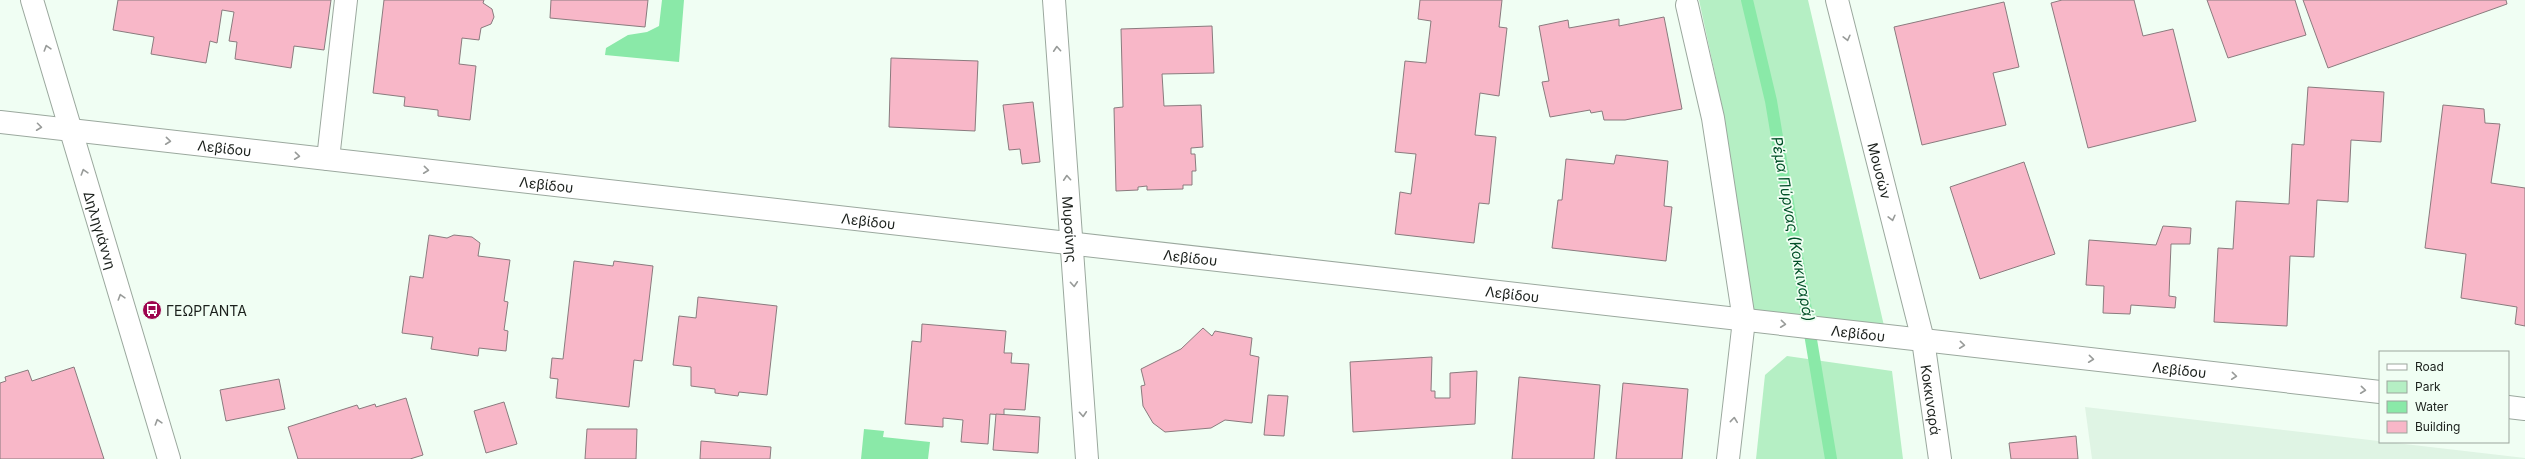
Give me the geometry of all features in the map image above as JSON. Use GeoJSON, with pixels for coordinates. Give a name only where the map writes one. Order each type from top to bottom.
{"type":"FeatureCollection","features":[{"type":"Feature","properties":{"kind":"street","name":"Δηληγιάννη"},"geometry":{"type":"LineString","coordinates":[[32,0],[169,459]]}},
{"type":"Feature","properties":{"kind":"street"},"geometry":{"type":"LineString","coordinates":[[328,159],[346,0]]}},
{"type":"Feature","properties":{"kind":"street","name":"Μυρσίνης"},"geometry":{"type":"LineString","coordinates":[[1054,0],[1087,459]]}},
{"type":"Feature","properties":{"kind":"street","name":"Μουσών"},"geometry":{"type":"LineString","coordinates":[[1837,0],[1923,340]]}},
{"type":"Feature","properties":{"kind":"street"},"geometry":{"type":"LineString","coordinates":[[1687,5],[1713,118],[1744,320],[1728,459]]}},
{"type":"Feature","properties":{"kind":"street","name":"Λεβίδου"},"geometry":{"type":"LineString","coordinates":[[0,122],[1072,245],[2379,392]]}},
{"type":"Feature","properties":{"kind":"street","name":"Κοκκιναρά"},"geometry":{"type":"LineString","coordinates":[[1923,340],[1940,459]]}},
{"type":"Feature","properties":{"kind":"street"},"geometry":{"type":"LineString","coordinates":[[2509,407],[2525,409]]}},
{"type":"Feature","properties":{"kind":"shaded area"},"geometry":{"type":"Polygon","coordinates":[[[2085,407],[2379,441],[2379,443],[2396,443],[2525,458],[2525,459],[2092,459],[2085,407]]]}},
{"type":"Feature","properties":{"kind":"green space"},"geometry":{"type":"Polygon","coordinates":[[[1699,0],[1808,0],[1885,330],[1747,316],[1748,299],[1723,111],[1699,0]]]}},
{"type":"Feature","properties":{"kind":"green space"},"geometry":{"type":"Polygon","coordinates":[[[1787,356],[1892,371],[1903,459],[1756,459],[1765,375],[1787,356]]]}},
{"type":"Feature","properties":{"kind":"water"},"geometry":{"type":"Polygon","coordinates":[[[662,0],[684,0],[679,62],[605,55],[606,48],[628,35],[647,32],[659,26],[662,0]]]}},
{"type":"Feature","properties":{"kind":"water"},"geometry":{"type":"Polygon","coordinates":[[[864,429],[884,431],[883,437],[930,442],[928,459],[861,459],[864,429]]]}},
{"type":"Feature","properties":{"kind":"building"},"geometry":{"type":"Polygon","coordinates":[[[118,0],[331,0],[324,50],[294,46],[291,68],[235,59],[237,42],[229,41],[234,12],[222,10],[217,43],[210,41],[206,63],[151,54],[154,37],[113,30],[118,0]]]}},
{"type":"Feature","properties":{"kind":"building"},"geometry":{"type":"Polygon","coordinates":[[[384,0],[484,0],[483,3],[492,9],[494,17],[491,24],[481,28],[479,40],[462,38],[459,64],[476,66],[470,120],[438,116],[438,110],[404,106],[405,97],[373,93],[384,0]]]}},
{"type":"Feature","properties":{"kind":"building"},"geometry":{"type":"Polygon","coordinates":[[[551,0],[648,0],[645,27],[550,18],[551,0]]]}},
{"type":"Feature","properties":{"kind":"building"},"geometry":{"type":"Polygon","coordinates":[[[1420,0],[1502,0],[1499,27],[1507,28],[1499,96],[1480,93],[1475,135],[1496,137],[1489,204],[1479,203],[1474,243],[1395,234],[1400,192],[1411,194],[1416,154],[1395,152],[1405,61],[1426,63],[1431,21],[1418,19],[1420,0]]]}},
{"type":"Feature","properties":{"kind":"building"},"geometry":{"type":"Polygon","coordinates":[[[2062,0],[2134,0],[2143,36],[2173,29],[2196,121],[2088,148],[2051,3],[2062,0]]]}},
{"type":"Feature","properties":{"kind":"building"},"geometry":{"type":"Polygon","coordinates":[[[2207,0],[2295,0],[2306,35],[2228,58],[2207,0]]]}},
{"type":"Feature","properties":{"kind":"building"},"geometry":{"type":"Polygon","coordinates":[[[2303,0],[2506,0],[2507,4],[2328,68],[2303,0]]]}},
{"type":"Feature","properties":{"kind":"building"},"geometry":{"type":"Polygon","coordinates":[[[2004,2],[2019,67],[1993,73],[2006,125],[1922,145],[1894,27],[2004,2]]]}},
{"type":"Feature","properties":{"kind":"building"},"geometry":{"type":"Polygon","coordinates":[[[1664,17],[1682,109],[1625,120],[1604,120],[1602,111],[1591,113],[1590,110],[1550,117],[1542,82],[1549,81],[1539,26],[1568,20],[1569,28],[1619,19],[1619,26],[1664,17]]]}},
{"type":"Feature","properties":{"kind":"building"},"geometry":{"type":"Polygon","coordinates":[[[1212,26],[1214,73],[1162,74],[1164,106],[1201,105],[1203,147],[1191,148],[1191,154],[1195,154],[1196,171],[1192,171],[1192,185],[1183,185],[1183,189],[1147,190],[1147,186],[1138,187],[1138,190],[1116,191],[1114,108],[1123,107],[1121,29],[1212,26]]]}},
{"type":"Feature","properties":{"kind":"building"},"geometry":{"type":"Polygon","coordinates":[[[891,58],[978,61],[975,131],[889,127],[891,58]]]}},
{"type":"Feature","properties":{"kind":"building"},"geometry":{"type":"Polygon","coordinates":[[[2308,87],[2384,92],[2381,142],[2351,140],[2348,202],[2317,200],[2314,257],[2290,256],[2287,326],[2214,322],[2218,248],[2233,249],[2236,201],[2289,204],[2292,144],[2304,145],[2308,87]]]}},
{"type":"Feature","properties":{"kind":"building"},"geometry":{"type":"Polygon","coordinates":[[[1033,102],[1040,162],[1022,164],[1020,149],[1009,150],[1003,105],[1033,102]]]}},
{"type":"Feature","properties":{"kind":"building"},"geometry":{"type":"Polygon","coordinates":[[[2443,105],[2484,109],[2485,123],[2500,124],[2491,183],[2525,188],[2525,326],[2515,324],[2517,307],[2461,298],[2466,254],[2425,248],[2443,105]]]}},
{"type":"Feature","properties":{"kind":"building"},"geometry":{"type":"Polygon","coordinates":[[[1616,155],[1668,161],[1664,206],[1672,207],[1666,261],[1552,248],[1558,200],[1562,200],[1566,159],[1614,164],[1616,155]]]}},
{"type":"Feature","properties":{"kind":"building"},"geometry":{"type":"Polygon","coordinates":[[[2024,162],[2055,254],[1980,279],[1950,187],[2024,162]]]}},
{"type":"Feature","properties":{"kind":"building"},"geometry":{"type":"Polygon","coordinates":[[[2163,226],[2191,228],[2190,244],[2171,244],[2169,296],[2176,297],[2175,308],[2131,305],[2130,314],[2103,313],[2104,286],[2086,285],[2089,240],[2156,245],[2163,226]]]}},
{"type":"Feature","properties":{"kind":"building"},"geometry":{"type":"Polygon","coordinates":[[[429,235],[447,238],[454,235],[472,237],[480,243],[478,256],[510,260],[504,301],[508,302],[504,330],[508,331],[506,351],[479,348],[478,356],[431,349],[433,337],[402,333],[410,276],[423,278],[429,235]]]}},
{"type":"Feature","properties":{"kind":"building"},"geometry":{"type":"Polygon","coordinates":[[[574,261],[613,266],[614,261],[653,266],[642,361],[634,360],[629,407],[556,398],[558,379],[550,378],[552,358],[563,359],[574,261]]]}},
{"type":"Feature","properties":{"kind":"building"},"geometry":{"type":"Polygon","coordinates":[[[698,297],[777,306],[767,395],[739,392],[738,396],[715,393],[715,389],[691,386],[691,367],[673,365],[679,316],[696,318],[698,297]]]}},
{"type":"Feature","properties":{"kind":"building"},"geometry":{"type":"Polygon","coordinates":[[[922,324],[1006,331],[1004,353],[1012,353],[1011,363],[1029,364],[1025,410],[1004,409],[1004,415],[990,414],[988,444],[961,442],[963,420],[943,418],[943,427],[905,424],[912,341],[921,342],[922,324]]]}},
{"type":"Feature","properties":{"kind":"building"},"geometry":{"type":"Polygon","coordinates":[[[1203,328],[1212,336],[1215,331],[1252,338],[1250,355],[1259,357],[1252,423],[1225,420],[1211,428],[1165,432],[1153,423],[1143,406],[1141,386],[1145,385],[1141,369],[1181,349],[1203,328]]]}},
{"type":"Feature","properties":{"kind":"building"},"geometry":{"type":"Polygon","coordinates":[[[1432,357],[1431,391],[1435,391],[1435,398],[1450,398],[1450,373],[1477,371],[1475,424],[1353,432],[1350,362],[1432,357]]]}},
{"type":"Feature","properties":{"kind":"building"},"geometry":{"type":"Polygon","coordinates":[[[74,367],[104,459],[0,459],[0,383],[6,381],[5,377],[28,370],[32,381],[74,367]]]}},
{"type":"Feature","properties":{"kind":"building"},"geometry":{"type":"Polygon","coordinates":[[[1519,377],[1600,385],[1594,459],[1512,459],[1519,377]]]}},
{"type":"Feature","properties":{"kind":"building"},"geometry":{"type":"Polygon","coordinates":[[[279,379],[285,409],[226,421],[220,390],[279,379]]]}},
{"type":"Feature","properties":{"kind":"building"},"geometry":{"type":"Polygon","coordinates":[[[1623,383],[1688,389],[1682,459],[1616,459],[1623,383]]]}},
{"type":"Feature","properties":{"kind":"building"},"geometry":{"type":"Polygon","coordinates":[[[1268,395],[1288,396],[1284,436],[1264,435],[1268,395]]]}},
{"type":"Feature","properties":{"kind":"building"},"geometry":{"type":"Polygon","coordinates":[[[406,398],[423,455],[410,459],[298,459],[288,427],[357,405],[359,409],[375,404],[376,407],[406,398]]]}},
{"type":"Feature","properties":{"kind":"building"},"geometry":{"type":"Polygon","coordinates":[[[504,402],[517,444],[486,453],[474,411],[504,402]]]}},
{"type":"Feature","properties":{"kind":"building"},"geometry":{"type":"Polygon","coordinates":[[[996,414],[1040,417],[1038,453],[993,450],[996,414]]]}},
{"type":"Feature","properties":{"kind":"building"},"geometry":{"type":"Polygon","coordinates":[[[587,429],[637,429],[636,459],[585,459],[587,429]]]}},
{"type":"Feature","properties":{"kind":"building"},"geometry":{"type":"Polygon","coordinates":[[[2076,436],[2078,459],[2011,459],[2009,443],[2076,436]]]}},
{"type":"Feature","properties":{"kind":"building"},"geometry":{"type":"Polygon","coordinates":[[[701,441],[771,447],[770,459],[700,459],[701,441]]]}},
{"type":"Feature","properties":{"kind":"waterway","name":"Ρέμα Πύρνας (Κοκκιναρά)"},"geometry":{"type":"LineString","coordinates":[[1747,0],[1771,101],[1831,459]]}},
{"type":"Feature","properties":{"kind":"place","name":"ΓΕΩΡΓΑΝΤΑ"},"geometry":{"type":"Point","coordinates":[152,310]}}]}
